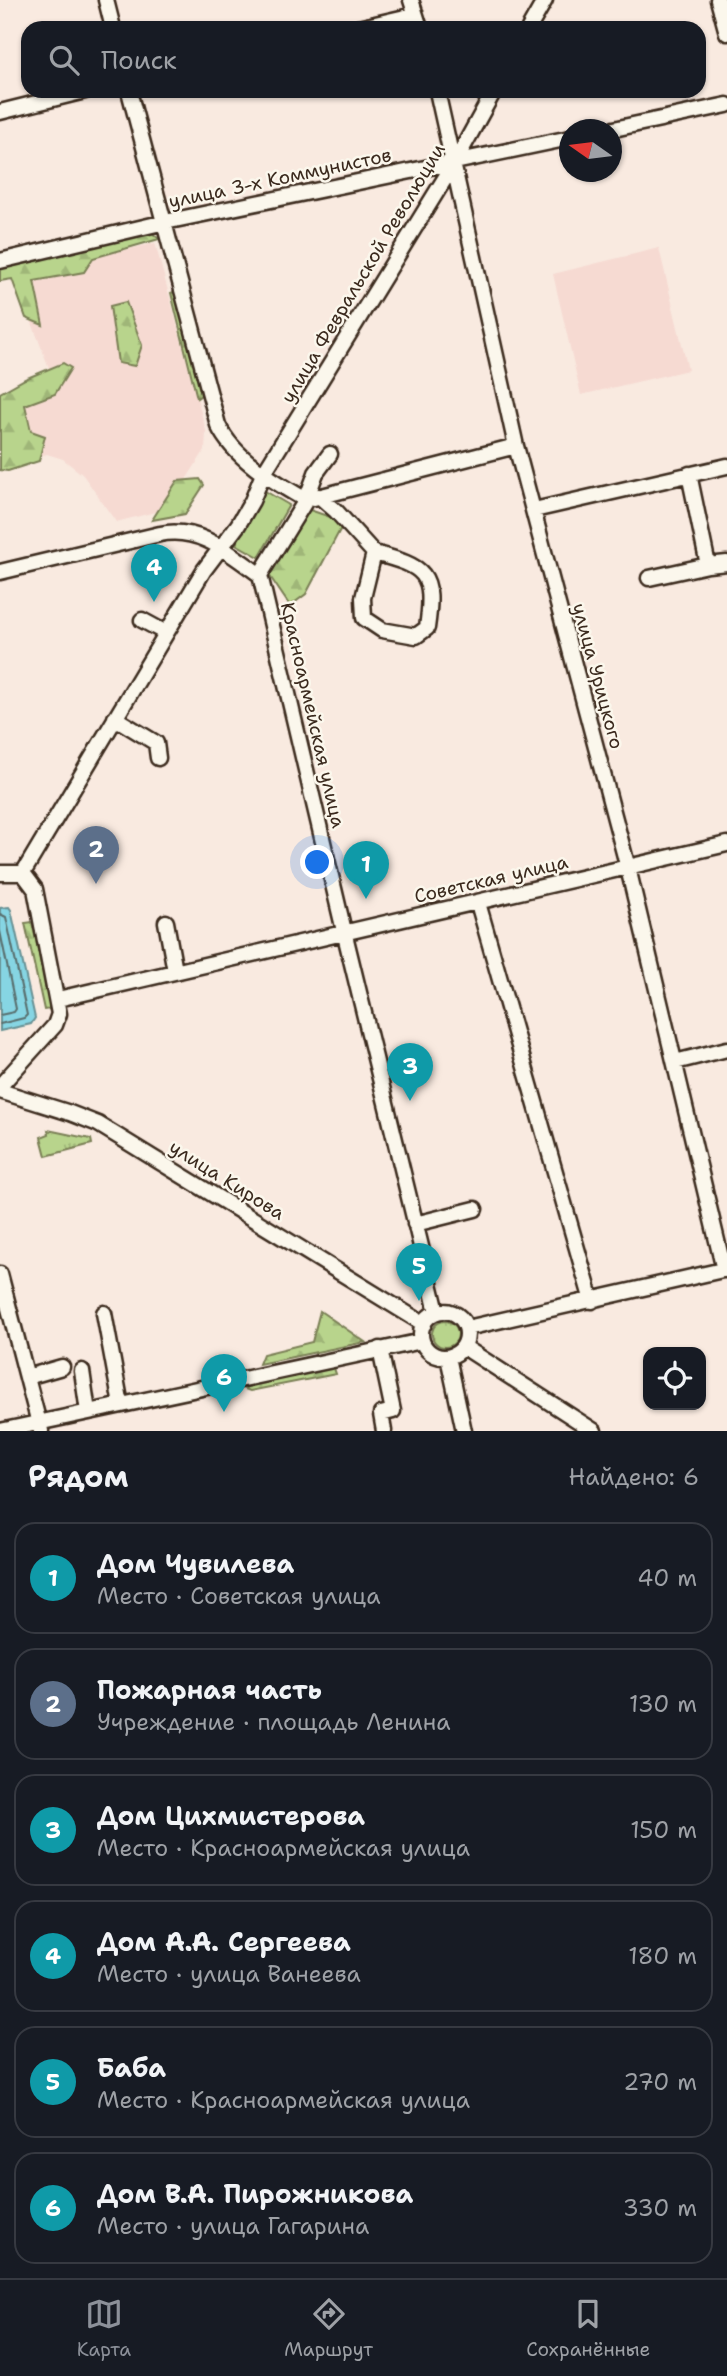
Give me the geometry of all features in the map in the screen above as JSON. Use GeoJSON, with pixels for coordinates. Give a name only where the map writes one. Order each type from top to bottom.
{"type":"FeatureCollection","features":[{"type":"Feature","properties":{"kind":"street"},"geometry":{"type":"LineString","coordinates":[[106,0],[111,21]]}},
{"type":"Feature","properties":{"kind":"street"},"geometry":{"type":"LineString","coordinates":[[411,0],[417,21]]}},
{"type":"Feature","properties":{"kind":"street"},"geometry":{"type":"LineString","coordinates":[[533,21],[545,0]]}},
{"type":"Feature","properties":{"kind":"street"},"geometry":{"type":"LineString","coordinates":[[718,0],[727,33]]}},
{"type":"Feature","properties":{"kind":"street"},"geometry":{"type":"LineString","coordinates":[[0,112],[57,98]]}},
{"type":"Feature","properties":{"kind":"street"},"geometry":{"type":"LineString","coordinates":[[131,98],[217,423],[227,439],[263,474],[336,511],[374,553],[418,567],[426,577],[430,607],[427,628],[416,636],[382,630],[364,618],[363,598],[374,553]]}},
{"type":"Feature","properties":{"kind":"street","name":"улица Урицкого"},"geometry":{"type":"LineString","coordinates":[[439,98],[516,446],[628,868],[726,1270]]}},
{"type":"Feature","properties":{"kind":"street","name":"улица Февральской Революции"},"geometry":{"type":"LineString","coordinates":[[23,873],[219,546],[238,524],[252,501],[263,474],[454,162],[490,98]]}},
{"type":"Feature","properties":{"kind":"street"},"geometry":{"type":"LineString","coordinates":[[622,127],[727,105]]}},
{"type":"Feature","properties":{"kind":"street","name":"улица 3-х Коммунистов"},"geometry":{"type":"LineString","coordinates":[[0,261],[165,222],[559,140]]}},
{"type":"Feature","properties":{"kind":"street"},"geometry":{"type":"LineString","coordinates":[[313,498],[516,446]]}},
{"type":"Feature","properties":{"kind":"street"},"geometry":{"type":"LineString","coordinates":[[0,572],[171,532],[192,533],[219,546],[260,575],[313,498],[316,473],[330,454]]}},
{"type":"Feature","properties":{"kind":"street"},"geometry":{"type":"LineString","coordinates":[[534,510],[727,466]]}},
{"type":"Feature","properties":{"kind":"street"},"geometry":{"type":"LineString","coordinates":[[689,474],[708,565]]}},
{"type":"Feature","properties":{"kind":"street"},"geometry":{"type":"LineString","coordinates":[[649,578],[727,563]]}},
{"type":"Feature","properties":{"kind":"street","name":"Красноармейская улица"},"geometry":{"type":"LineString","coordinates":[[260,575],[437,1312]]}},
{"type":"Feature","properties":{"kind":"street"},"geometry":{"type":"LineString","coordinates":[[142,620],[166,633]]}},
{"type":"Feature","properties":{"kind":"street"},"geometry":{"type":"LineString","coordinates":[[115,719],[156,743],[158,758]]}},
{"type":"Feature","properties":{"kind":"street","name":"Советская улица"},"geometry":{"type":"LineString","coordinates":[[58,999],[727,844]]}},
{"type":"Feature","properties":{"kind":"street"},"geometry":{"type":"LineString","coordinates":[[0,873],[23,873],[34,889],[60,1014],[55,1025],[0,1086]]}},
{"type":"Feature","properties":{"kind":"street"},"geometry":{"type":"LineString","coordinates":[[478,903],[592,1301]]}},
{"type":"Feature","properties":{"kind":"street"},"geometry":{"type":"LineString","coordinates":[[166,922],[175,971]]}},
{"type":"Feature","properties":{"kind":"street"},"geometry":{"type":"LineString","coordinates":[[675,1062],[727,1049]]}},
{"type":"Feature","properties":{"kind":"street","name":"улица Кирова"},"geometry":{"type":"LineString","coordinates":[[0,1091],[86,1118],[130,1152],[424,1324]]}},
{"type":"Feature","properties":{"kind":"street"},"geometry":{"type":"LineString","coordinates":[[415,1224],[475,1209]]}},
{"type":"Feature","properties":{"kind":"street"},"geometry":{"type":"LineString","coordinates":[[467,1328],[726,1270]]}},
{"type":"Feature","properties":{"kind":"street"},"geometry":{"type":"LineString","coordinates":[[0,1274],[39,1427]]}},
{"type":"Feature","properties":{"kind":"street"},"geometry":{"type":"LineString","coordinates":[[437,1312],[452,1312],[459,1316],[467,1328],[464,1347],[448,1357],[430,1352],[422,1341],[424,1324],[437,1312]]}},
{"type":"Feature","properties":{"kind":"street"},"geometry":{"type":"LineString","coordinates":[[104,1313],[121,1405]]}},
{"type":"Feature","properties":{"kind":"street"},"geometry":{"type":"LineString","coordinates":[[0,1431],[39,1427],[88,1412],[422,1341]]}},
{"type":"Feature","properties":{"kind":"street"},"geometry":{"type":"LineString","coordinates":[[464,1347],[594,1431]]}},
{"type":"Feature","properties":{"kind":"street"},"geometry":{"type":"LineString","coordinates":[[380,1349],[393,1411],[381,1414],[384,1431]]}},
{"type":"Feature","properties":{"kind":"street"},"geometry":{"type":"LineString","coordinates":[[448,1357],[464,1431]]}},
{"type":"Feature","properties":{"kind":"street"},"geometry":{"type":"LineString","coordinates":[[27,1377],[62,1367]]}},
{"type":"Feature","properties":{"kind":"street"},"geometry":{"type":"LineString","coordinates":[[82,1371],[88,1412]]}},
{"type":"Feature","properties":{"kind":"shaded area"},"geometry":{"type":"Polygon","coordinates":[[[155,243],[206,431],[205,450],[167,509],[116,522],[83,475],[63,459],[47,454],[0,468],[0,394],[52,376],[14,275],[155,243]]]}},
{"type":"Feature","properties":{"kind":"shaded area"},"geometry":{"type":"Polygon","coordinates":[[[659,248],[688,370],[581,395],[553,274],[659,248]]]}},
{"type":"Feature","properties":{"kind":"green space"},"geometry":{"type":"Polygon","coordinates":[[[149,230],[159,239],[93,258],[84,272],[34,281],[43,325],[26,318],[12,279],[0,281],[0,268],[149,230]]]}},
{"type":"Feature","properties":{"kind":"green space"},"geometry":{"type":"Polygon","coordinates":[[[188,287],[204,393],[197,398],[171,293],[188,287]]]}},
{"type":"Feature","properties":{"kind":"green space"},"geometry":{"type":"Polygon","coordinates":[[[126,302],[142,345],[135,366],[118,363],[110,306],[126,302]]]}},
{"type":"Feature","properties":{"kind":"green space"},"geometry":{"type":"Polygon","coordinates":[[[63,363],[71,368],[55,394],[25,405],[31,431],[45,436],[39,461],[8,471],[0,470],[0,393],[63,363]]]}},
{"type":"Feature","properties":{"kind":"green space"},"geometry":{"type":"Polygon","coordinates":[[[200,479],[204,485],[185,514],[152,520],[177,481],[200,479]]]}},
{"type":"Feature","properties":{"kind":"green space"},"geometry":{"type":"Polygon","coordinates":[[[265,491],[289,505],[259,557],[236,544],[265,491]]]}},
{"type":"Feature","properties":{"kind":"green space"},"geometry":{"type":"Polygon","coordinates":[[[307,509],[336,519],[341,528],[306,594],[290,606],[269,575],[307,509]]]}},
{"type":"Feature","properties":{"kind":"green space"},"geometry":{"type":"Polygon","coordinates":[[[32,922],[51,1009],[44,1010],[25,923],[32,922]]]}},
{"type":"Feature","properties":{"kind":"green space"},"geometry":{"type":"Polygon","coordinates":[[[48,1130],[91,1139],[92,1144],[46,1156],[41,1137],[49,1134],[48,1130]]]}},
{"type":"Feature","properties":{"kind":"green space"},"geometry":{"type":"Polygon","coordinates":[[[320,1311],[365,1342],[259,1364],[263,1354],[312,1342],[320,1311]]]}},
{"type":"Feature","properties":{"kind":"green space"},"geometry":{"type":"Polygon","coordinates":[[[445,1321],[454,1325],[458,1334],[454,1343],[445,1347],[436,1343],[432,1334],[436,1325],[445,1321]]]}},
{"type":"Feature","properties":{"kind":"green space"},"geometry":{"type":"Polygon","coordinates":[[[333,1365],[336,1374],[250,1391],[236,1386],[333,1365]]]}},
{"type":"Feature","properties":{"kind":"water"},"geometry":{"type":"Polygon","coordinates":[[[9,907],[35,1018],[31,1024],[0,1031],[0,908],[9,907]]]}},
{"type":"Feature","properties":{"kind":"place","name":"Дом А.А. Сергеева"},"geometry":{"type":"Point","coordinates":[154,602]}},
{"type":"Feature","properties":{"kind":"place","name":"Пожарная часть"},"geometry":{"type":"Point","coordinates":[96,884]}},
{"type":"Feature","properties":{"kind":"place","name":"Дом Чувилева"},"geometry":{"type":"Point","coordinates":[366,899]}},
{"type":"Feature","properties":{"kind":"place","name":"Дом Цихмистерова"},"geometry":{"type":"Point","coordinates":[410,1101]}},
{"type":"Feature","properties":{"kind":"place","name":"Баба"},"geometry":{"type":"Point","coordinates":[419,1301]}},
{"type":"Feature","properties":{"kind":"place","name":"Дом В.А. Пирожникова"},"geometry":{"type":"Point","coordinates":[224,1412]}}]}
